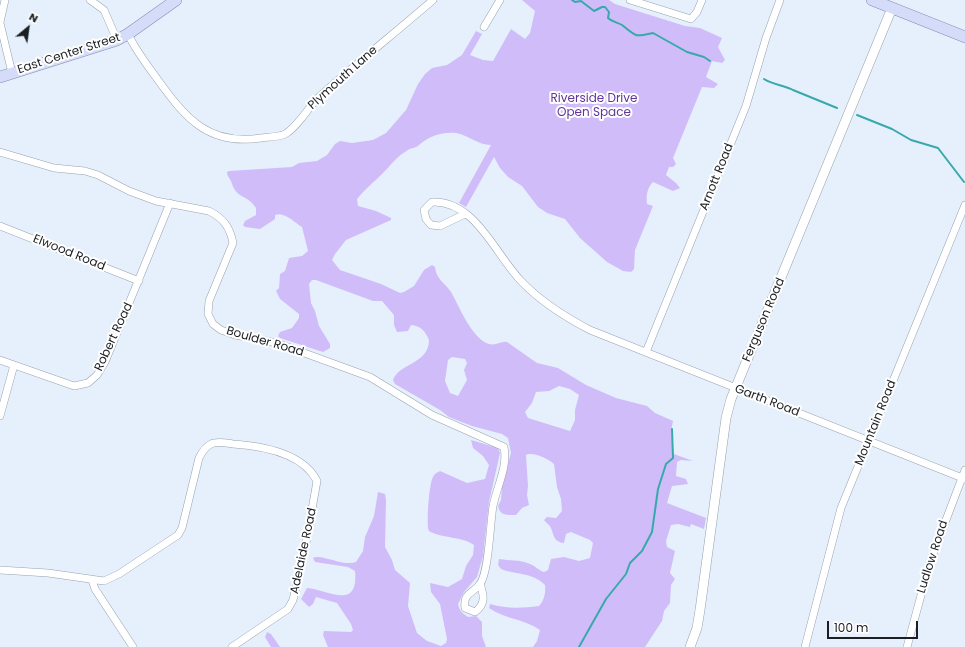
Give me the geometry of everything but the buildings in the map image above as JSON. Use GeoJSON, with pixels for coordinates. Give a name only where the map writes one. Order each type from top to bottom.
{"type":"FeatureCollection","features":[{"type":"Feature","properties":{"kind":"main road","name":"East Center Street"},"geometry":{"type":"LineString","coordinates":[[0,77],[117,40],[128,34],[176,0]]}},
{"type":"Feature","properties":{"kind":"main road"},"geometry":{"type":"LineString","coordinates":[[872,0],[965,37]]}},
{"type":"Feature","properties":{"kind":"street"},"geometry":{"type":"LineString","coordinates":[[5,0],[0,22],[12,73]]}},
{"type":"Feature","properties":{"kind":"street"},"geometry":{"type":"LineString","coordinates":[[90,0],[104,10],[117,40]]}},
{"type":"Feature","properties":{"kind":"street","name":"Plymouth Lane"},"geometry":{"type":"LineString","coordinates":[[128,34],[134,47],[178,107],[191,121],[202,129],[220,137],[237,140],[257,138],[285,134],[319,97],[434,0]]}},
{"type":"Feature","properties":{"kind":"street"},"geometry":{"type":"LineString","coordinates":[[484,27],[500,0]]}},
{"type":"Feature","properties":{"kind":"street"},"geometry":{"type":"LineString","coordinates":[[630,0],[691,19],[697,12],[702,0]]}},
{"type":"Feature","properties":{"kind":"street","name":"Arnott Road"},"geometry":{"type":"LineString","coordinates":[[646,352],[746,106],[766,38],[780,0]]}},
{"type":"Feature","properties":{"kind":"street","name":"Ferguson Road"},"geometry":{"type":"LineString","coordinates":[[690,647],[697,628],[700,610],[726,418],[735,389],[892,8]]}},
{"type":"Feature","properties":{"kind":"street","name":"Boulder Road"},"geometry":{"type":"LineString","coordinates":[[0,152],[54,168],[85,171],[98,175],[144,198],[208,211],[217,215],[226,222],[233,243],[231,251],[209,301],[208,314],[213,324],[221,330],[235,335],[276,343],[370,377],[432,415],[504,447],[506,457],[493,506],[487,560],[480,584]]}},
{"type":"Feature","properties":{"kind":"street","name":"Garth Road"},"geometry":{"type":"LineString","coordinates":[[464,214],[440,226],[431,225],[426,220],[424,210],[432,202],[442,201],[453,206],[476,222],[509,268],[522,282],[557,312],[570,320],[590,330],[735,389],[869,439],[963,478]]}},
{"type":"Feature","properties":{"kind":"street","name":"Robert Road"},"geometry":{"type":"LineString","coordinates":[[0,360],[74,386],[88,383],[97,375],[105,362],[170,203]]}},
{"type":"Feature","properties":{"kind":"street","name":"Mountain Road"},"geometry":{"type":"LineString","coordinates":[[805,647],[841,508],[965,205]]}},
{"type":"Feature","properties":{"kind":"street","name":"Elwood Road"},"geometry":{"type":"LineString","coordinates":[[0,226],[139,281]]}},
{"type":"Feature","properties":{"kind":"street"},"geometry":{"type":"LineString","coordinates":[[0,416],[14,365]]}},
{"type":"Feature","properties":{"kind":"street","name":"Adelaide Road"},"geometry":{"type":"LineString","coordinates":[[92,580],[104,581],[119,574],[178,535],[182,528],[199,458],[204,449],[212,444],[255,445],[298,461],[313,473],[318,481],[293,600],[288,608],[232,647]]}},
{"type":"Feature","properties":{"kind":"street","name":"Ludlow Road"},"geometry":{"type":"LineString","coordinates":[[907,647],[930,562],[965,470]]}},
{"type":"Feature","properties":{"kind":"street"},"geometry":{"type":"LineString","coordinates":[[0,570],[48,573],[92,580],[95,589],[133,647]]}},
{"type":"Feature","properties":{"kind":"green space","name":"Riverside Drive Open Space"},"geometry":{"type":"Polygon","coordinates":[[[522,0],[609,0],[615,4],[685,26],[700,28],[722,38],[718,47],[725,60],[722,63],[712,61],[706,77],[718,84],[714,88],[702,87],[673,158],[676,164],[673,167],[669,167],[666,175],[680,188],[673,191],[653,182],[648,189],[647,204],[653,206],[635,250],[634,269],[631,272],[623,271],[607,262],[580,238],[565,219],[547,213],[538,207],[522,186],[508,177],[500,168],[494,157],[466,207],[459,203],[491,145],[486,145],[456,133],[436,135],[427,139],[416,147],[404,152],[363,192],[357,199],[358,206],[376,211],[391,218],[391,220],[346,240],[332,260],[340,270],[381,284],[400,293],[414,286],[424,270],[432,265],[435,267],[439,278],[451,292],[472,329],[483,341],[489,344],[507,342],[537,363],[558,368],[586,385],[616,398],[647,406],[655,413],[673,421],[671,431],[674,454],[693,461],[681,460],[677,462],[676,476],[686,479],[688,484],[672,486],[667,503],[706,518],[704,529],[691,524],[690,527],[678,524],[671,525],[666,541],[667,547],[675,551],[670,573],[675,579],[671,585],[670,603],[664,611],[662,621],[645,647],[533,647],[537,641],[540,630],[528,623],[501,615],[489,608],[490,604],[514,608],[539,606],[545,593],[545,585],[535,578],[501,569],[498,565],[499,559],[526,562],[544,572],[548,570],[551,559],[564,557],[579,561],[590,558],[593,543],[590,540],[571,532],[566,534],[564,543],[558,541],[544,520],[547,517],[556,518],[562,511],[554,464],[545,458],[536,455],[526,455],[528,486],[527,495],[529,505],[522,508],[516,515],[504,514],[500,512],[498,506],[501,500],[502,485],[511,453],[508,438],[502,434],[472,426],[449,417],[440,410],[395,384],[393,380],[396,374],[424,354],[428,348],[429,340],[426,334],[417,326],[411,325],[408,331],[397,332],[394,325],[394,315],[382,301],[373,301],[316,280],[312,280],[309,284],[311,303],[319,326],[330,344],[330,348],[323,352],[280,338],[278,336],[280,332],[292,328],[299,318],[299,314],[280,299],[276,291],[279,288],[280,274],[285,271],[289,258],[302,256],[308,251],[302,227],[282,214],[278,214],[275,215],[275,219],[260,229],[245,227],[243,225],[245,221],[256,215],[256,208],[249,200],[234,189],[227,174],[229,171],[292,167],[299,163],[317,161],[327,155],[335,144],[340,141],[352,143],[373,140],[386,133],[406,110],[418,84],[425,74],[432,68],[447,65],[462,55],[476,31],[482,34],[470,55],[483,60],[493,61],[511,29],[525,39],[530,33],[535,11],[522,0]],[[452,357],[448,360],[445,381],[450,393],[458,396],[467,380],[464,370],[467,363],[465,359],[452,357]],[[559,386],[549,391],[536,392],[532,403],[525,412],[528,418],[570,431],[575,420],[575,410],[579,395],[570,389],[559,386]]]}},
{"type":"Feature","properties":{"kind":"green space"},"geometry":{"type":"Polygon","coordinates":[[[471,440],[498,448],[500,453],[489,502],[483,556],[477,577],[464,592],[458,604],[464,615],[468,617],[476,616],[482,622],[482,636],[486,647],[328,647],[323,635],[324,631],[351,632],[353,630],[351,624],[337,603],[316,597],[313,604],[309,607],[301,599],[307,588],[332,594],[347,594],[352,591],[355,583],[355,571],[348,567],[315,562],[313,558],[321,557],[345,563],[356,562],[363,551],[365,537],[374,516],[378,492],[385,494],[386,500],[385,547],[392,560],[395,570],[410,583],[408,606],[417,633],[427,641],[441,646],[446,643],[447,639],[440,604],[431,592],[430,583],[448,587],[462,579],[466,566],[473,555],[474,545],[464,540],[434,534],[429,531],[429,495],[433,477],[440,471],[467,483],[485,479],[489,465],[483,456],[473,448],[471,440]]]}},
{"type":"Feature","properties":{"kind":"green space"},"geometry":{"type":"Polygon","coordinates":[[[267,632],[271,634],[280,647],[271,647],[265,637],[267,632]]]}},
{"type":"Feature","properties":{"kind":"waterway"},"geometry":{"type":"LineString","coordinates":[[572,0],[575,2],[581,1],[594,11],[605,7],[609,12],[608,18],[622,25],[633,34],[642,35],[653,33],[687,52],[704,57],[710,61]]}},
{"type":"Feature","properties":{"kind":"waterway"},"geometry":{"type":"LineString","coordinates":[[764,79],[771,83],[790,88],[837,108]]}},
{"type":"Feature","properties":{"kind":"waterway"},"geometry":{"type":"LineString","coordinates":[[857,115],[892,129],[911,140],[938,148],[964,182]]}},
{"type":"Feature","properties":{"kind":"waterway"},"geometry":{"type":"LineString","coordinates":[[579,647],[606,599],[626,574],[630,563],[642,551],[652,532],[658,489],[666,464],[673,458],[672,429]]}}]}
